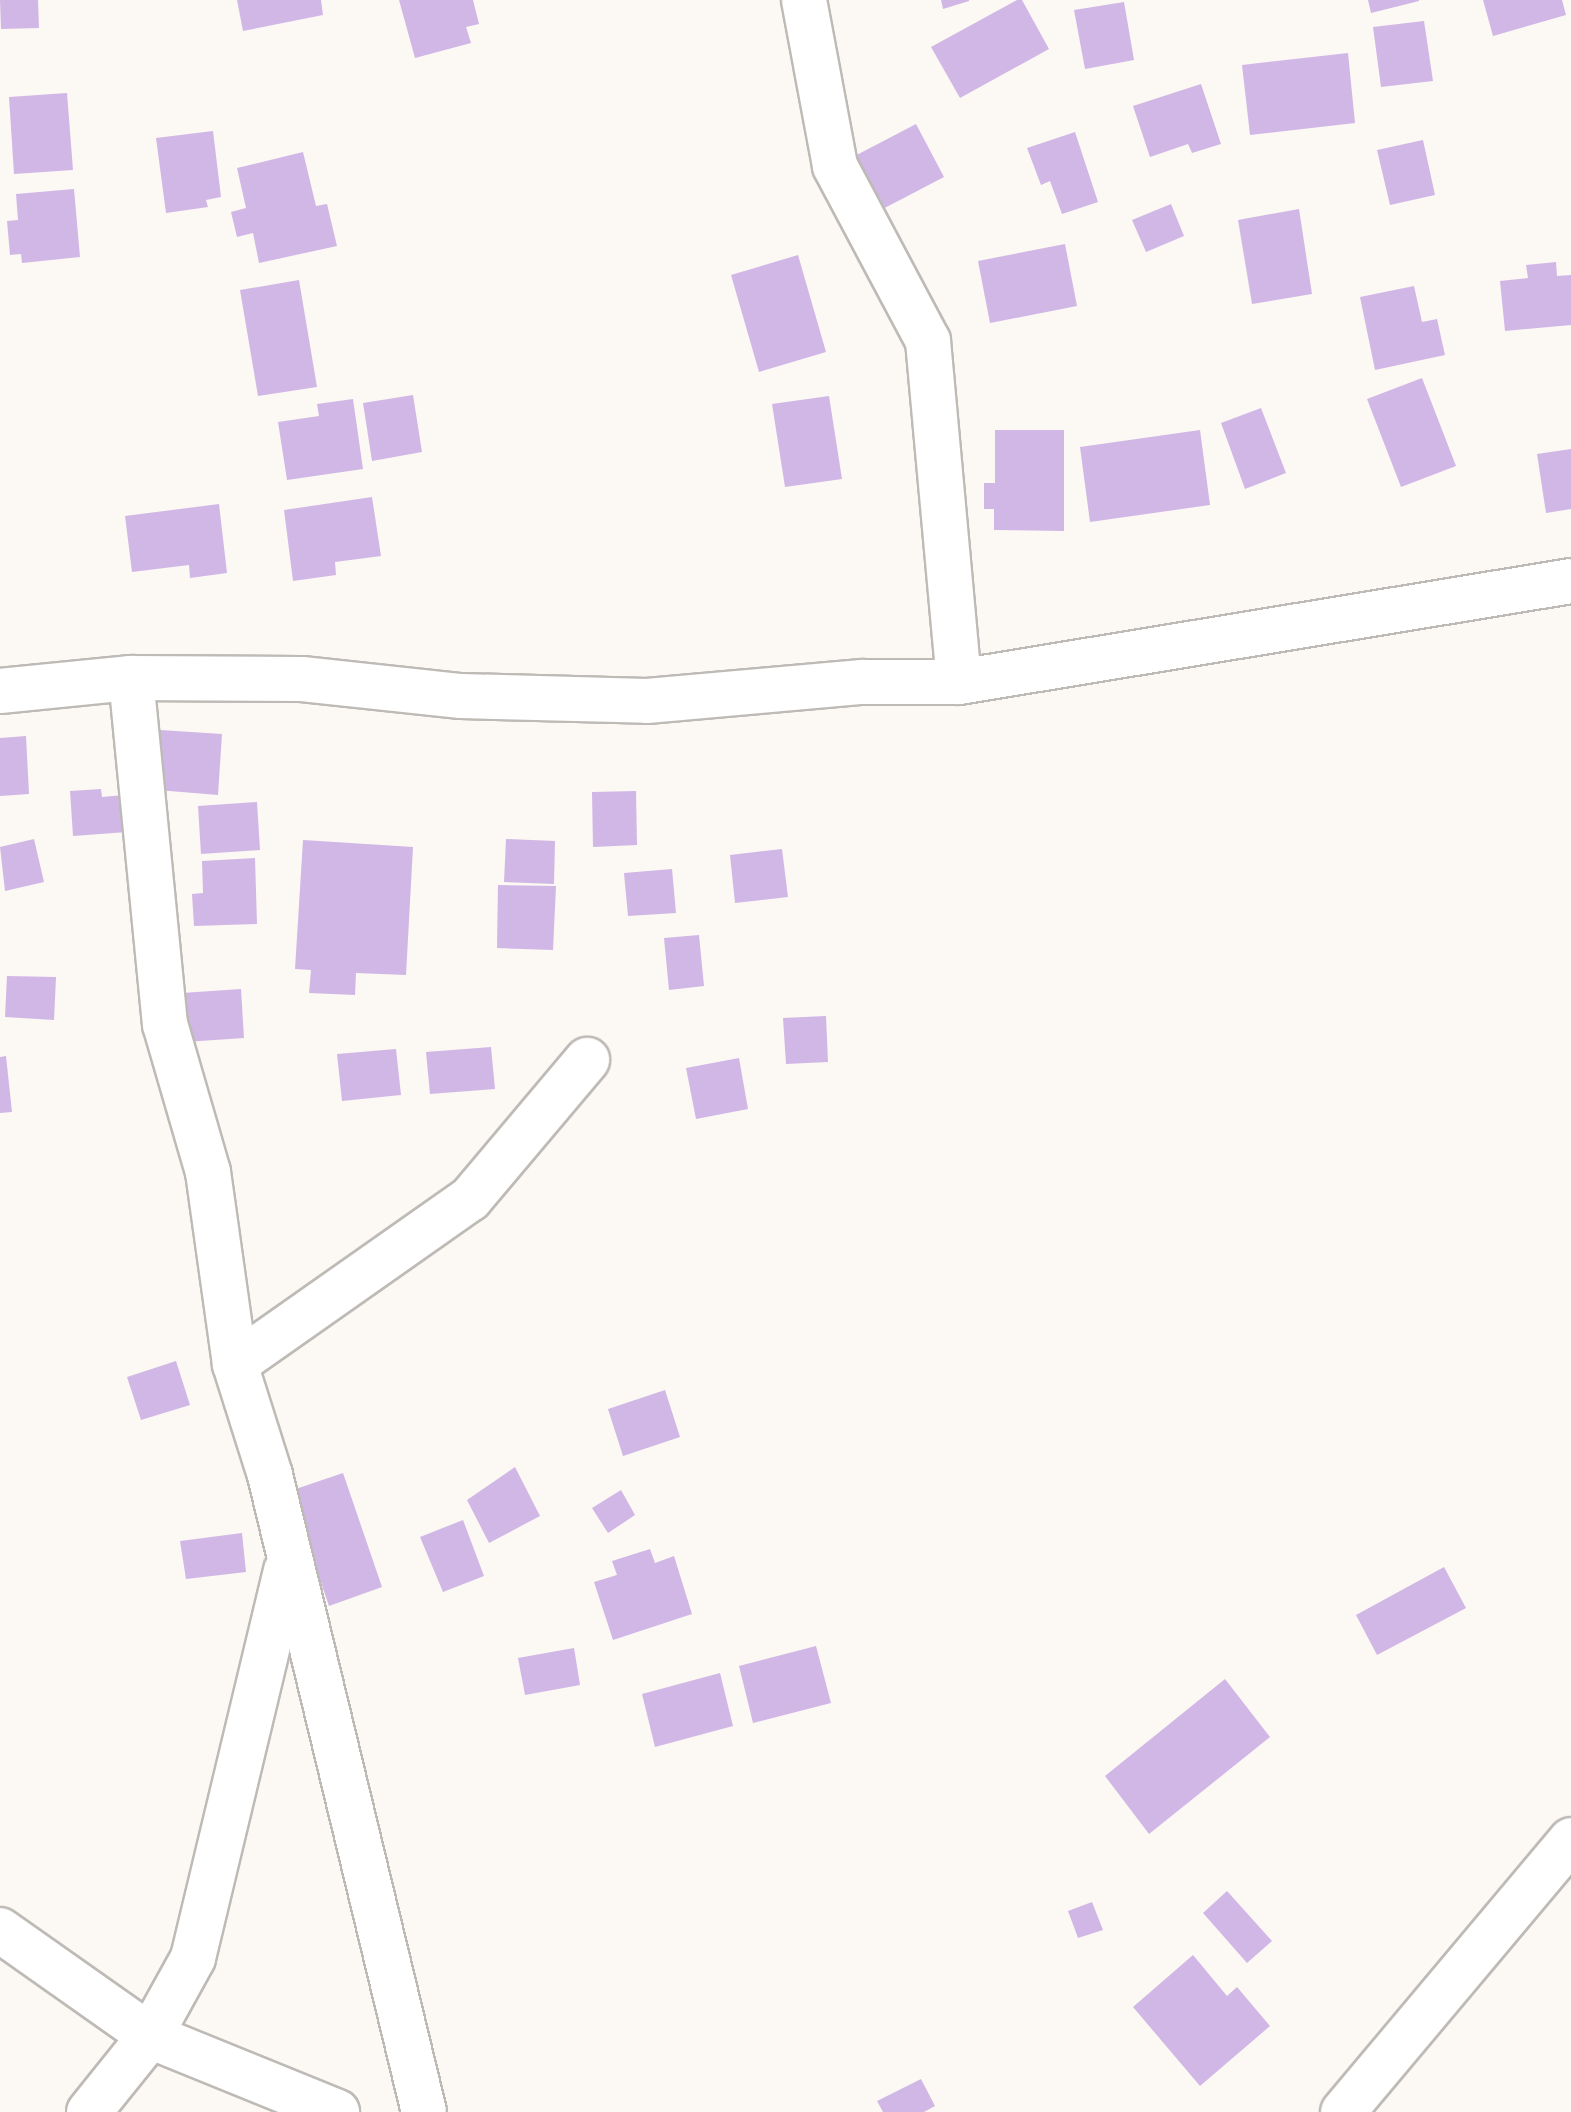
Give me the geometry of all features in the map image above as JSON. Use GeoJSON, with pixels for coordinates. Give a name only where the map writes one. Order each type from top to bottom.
{"type":"FeatureCollection","features":[{"type":"Feature","properties":{"kind":"street"},"geometry":{"type":"LineString","coordinates":[[804,0],[835,166],[928,341],[959,682]]}},
{"type":"Feature","properties":{"kind":"street"},"geometry":{"type":"LineString","coordinates":[[0,691],[131,678],[302,679],[461,696],[647,701],[862,682],[959,682],[1571,581]]}},
{"type":"Feature","properties":{"kind":"street"},"geometry":{"type":"LineString","coordinates":[[131,678],[165,1024],[208,1172],[235,1364],[270,1475],[287,1564],[424,2112]]}},
{"type":"Feature","properties":{"kind":"street"},"geometry":{"type":"LineString","coordinates":[[235,1364],[470,1199],[587,1060]]}},
{"type":"Feature","properties":{"kind":"street"},"geometry":{"type":"LineString","coordinates":[[89,2112],[150,2036],[193,1958],[287,1564]]}},
{"type":"Feature","properties":{"kind":"street"},"geometry":{"type":"LineString","coordinates":[[1343,2112],[1571,1840]]}},
{"type":"Feature","properties":{"kind":"street"},"geometry":{"type":"LineString","coordinates":[[0,1930],[150,2036],[337,2112]]}},
{"type":"Feature","properties":{"kind":"building"},"geometry":{"type":"Polygon","coordinates":[[[0,0],[38,0],[39,28],[1,29],[0,0]]]}},
{"type":"Feature","properties":{"kind":"building"},"geometry":{"type":"Polygon","coordinates":[[[237,0],[321,0],[323,15],[243,31],[237,0]]]}},
{"type":"Feature","properties":{"kind":"building"},"geometry":{"type":"Polygon","coordinates":[[[399,0],[473,0],[479,24],[466,27],[471,43],[415,58],[399,0]]]}},
{"type":"Feature","properties":{"kind":"building"},"geometry":{"type":"Polygon","coordinates":[[[941,0],[969,0],[969,1],[943,9],[941,0]]]}},
{"type":"Feature","properties":{"kind":"building"},"geometry":{"type":"Polygon","coordinates":[[[1022,0],[1049,49],[960,98],[931,47],[1022,0]]]}},
{"type":"Feature","properties":{"kind":"building"},"geometry":{"type":"Polygon","coordinates":[[[1368,0],[1419,0],[1419,1],[1371,13],[1368,0]]]}},
{"type":"Feature","properties":{"kind":"building"},"geometry":{"type":"Polygon","coordinates":[[[1483,0],[1562,0],[1566,15],[1493,36],[1483,0]]]}},
{"type":"Feature","properties":{"kind":"building"},"geometry":{"type":"Polygon","coordinates":[[[1124,2],[1134,60],[1085,69],[1074,10],[1124,2]]]}},
{"type":"Feature","properties":{"kind":"building"},"geometry":{"type":"Polygon","coordinates":[[[1424,21],[1433,81],[1381,87],[1373,27],[1424,21]]]}},
{"type":"Feature","properties":{"kind":"building"},"geometry":{"type":"Polygon","coordinates":[[[1348,53],[1355,123],[1250,135],[1242,65],[1348,53]]]}},
{"type":"Feature","properties":{"kind":"building"},"geometry":{"type":"Polygon","coordinates":[[[1201,84],[1221,144],[1192,153],[1188,144],[1150,157],[1133,106],[1201,84]]]}},
{"type":"Feature","properties":{"kind":"building"},"geometry":{"type":"Polygon","coordinates":[[[67,93],[73,170],[14,174],[9,97],[67,93]]]}},
{"type":"Feature","properties":{"kind":"building"},"geometry":{"type":"Polygon","coordinates":[[[916,124],[944,177],[877,212],[849,159],[916,124]]]}},
{"type":"Feature","properties":{"kind":"building"},"geometry":{"type":"Polygon","coordinates":[[[213,131],[221,197],[206,200],[208,207],[166,213],[156,138],[213,131]]]}},
{"type":"Feature","properties":{"kind":"building"},"geometry":{"type":"Polygon","coordinates":[[[1075,132],[1098,202],[1062,214],[1050,181],[1041,185],[1027,148],[1075,132]]]}},
{"type":"Feature","properties":{"kind":"building"},"geometry":{"type":"Polygon","coordinates":[[[1423,140],[1435,195],[1390,205],[1377,150],[1423,140]]]}},
{"type":"Feature","properties":{"kind":"building"},"geometry":{"type":"Polygon","coordinates":[[[303,152],[316,206],[327,204],[337,246],[259,263],[253,233],[237,237],[231,212],[246,208],[237,168],[303,152]]]}},
{"type":"Feature","properties":{"kind":"building"},"geometry":{"type":"Polygon","coordinates":[[[74,189],[80,257],[22,263],[21,254],[10,255],[7,221],[18,220],[16,194],[74,189]]]}},
{"type":"Feature","properties":{"kind":"building"},"geometry":{"type":"Polygon","coordinates":[[[1171,204],[1184,236],[1146,252],[1132,220],[1171,204]]]}},
{"type":"Feature","properties":{"kind":"building"},"geometry":{"type":"Polygon","coordinates":[[[1299,209],[1312,294],[1252,304],[1238,220],[1299,209]]]}},
{"type":"Feature","properties":{"kind":"building"},"geometry":{"type":"Polygon","coordinates":[[[1065,244],[1077,306],[990,323],[978,261],[1065,244]]]}},
{"type":"Feature","properties":{"kind":"building"},"geometry":{"type":"Polygon","coordinates":[[[798,255],[826,352],[759,372],[731,275],[798,255]]]}},
{"type":"Feature","properties":{"kind":"building"},"geometry":{"type":"Polygon","coordinates":[[[1556,262],[1557,276],[1571,275],[1571,325],[1505,331],[1500,281],[1528,278],[1526,265],[1556,262]]]}},
{"type":"Feature","properties":{"kind":"building"},"geometry":{"type":"Polygon","coordinates":[[[299,280],[317,387],[258,396],[240,290],[299,280]]]}},
{"type":"Feature","properties":{"kind":"building"},"geometry":{"type":"Polygon","coordinates":[[[1414,286],[1422,322],[1437,319],[1445,355],[1375,370],[1360,297],[1414,286]]]}},
{"type":"Feature","properties":{"kind":"building"},"geometry":{"type":"Polygon","coordinates":[[[1422,378],[1456,466],[1401,487],[1367,399],[1422,378]]]}},
{"type":"Feature","properties":{"kind":"building"},"geometry":{"type":"Polygon","coordinates":[[[413,395],[422,452],[372,461],[363,403],[413,395]]]}},
{"type":"Feature","properties":{"kind":"building"},"geometry":{"type":"Polygon","coordinates":[[[829,396],[842,479],[785,487],[772,404],[829,396]]]}},
{"type":"Feature","properties":{"kind":"building"},"geometry":{"type":"Polygon","coordinates":[[[353,399],[363,469],[287,480],[278,422],[319,416],[317,404],[353,399]]]}},
{"type":"Feature","properties":{"kind":"building"},"geometry":{"type":"Polygon","coordinates":[[[1261,408],[1286,473],[1245,489],[1221,423],[1261,408]]]}},
{"type":"Feature","properties":{"kind":"building"},"geometry":{"type":"Polygon","coordinates":[[[995,430],[1064,430],[1064,531],[994,530],[994,509],[984,509],[984,483],[995,483],[995,430]]]}},
{"type":"Feature","properties":{"kind":"building"},"geometry":{"type":"Polygon","coordinates":[[[1200,430],[1210,505],[1090,522],[1080,447],[1200,430]]]}},
{"type":"Feature","properties":{"kind":"building"},"geometry":{"type":"Polygon","coordinates":[[[1571,449],[1571,509],[1546,513],[1537,454],[1571,449]]]}},
{"type":"Feature","properties":{"kind":"building"},"geometry":{"type":"Polygon","coordinates":[[[372,497],[381,556],[335,562],[336,575],[293,581],[284,510],[372,497]]]}},
{"type":"Feature","properties":{"kind":"building"},"geometry":{"type":"Polygon","coordinates":[[[219,504],[227,573],[190,578],[189,565],[132,572],[125,516],[219,504]]]}},
{"type":"Feature","properties":{"kind":"building"},"geometry":{"type":"Polygon","coordinates":[[[160,730],[222,734],[218,795],[157,790],[160,730]]]}},
{"type":"Feature","properties":{"kind":"building"},"geometry":{"type":"Polygon","coordinates":[[[26,736],[29,794],[0,796],[0,738],[26,736]]]}},
{"type":"Feature","properties":{"kind":"building"},"geometry":{"type":"Polygon","coordinates":[[[101,789],[102,797],[124,795],[127,832],[73,836],[70,791],[101,789]]]}},
{"type":"Feature","properties":{"kind":"building"},"geometry":{"type":"Polygon","coordinates":[[[636,791],[637,845],[593,847],[592,792],[636,791]]]}},
{"type":"Feature","properties":{"kind":"building"},"geometry":{"type":"Polygon","coordinates":[[[257,802],[260,850],[201,854],[198,806],[257,802]]]}},
{"type":"Feature","properties":{"kind":"building"},"geometry":{"type":"Polygon","coordinates":[[[34,839],[44,882],[5,891],[0,847],[34,839]]]}},
{"type":"Feature","properties":{"kind":"building"},"geometry":{"type":"Polygon","coordinates":[[[506,839],[555,841],[554,884],[504,882],[506,839]]]}},
{"type":"Feature","properties":{"kind":"building"},"geometry":{"type":"Polygon","coordinates":[[[303,840],[413,847],[406,975],[356,973],[355,995],[309,993],[311,970],[295,969],[303,840]]]}},
{"type":"Feature","properties":{"kind":"building"},"geometry":{"type":"Polygon","coordinates":[[[782,849],[788,897],[735,903],[730,855],[782,849]]]}},
{"type":"Feature","properties":{"kind":"building"},"geometry":{"type":"Polygon","coordinates":[[[255,858],[257,924],[194,926],[192,894],[203,893],[202,861],[255,858]]]}},
{"type":"Feature","properties":{"kind":"building"},"geometry":{"type":"Polygon","coordinates":[[[672,869],[676,913],[628,916],[624,873],[672,869]]]}},
{"type":"Feature","properties":{"kind":"building"},"geometry":{"type":"Polygon","coordinates":[[[498,885],[556,886],[553,950],[497,948],[498,885]]]}},
{"type":"Feature","properties":{"kind":"building"},"geometry":{"type":"Polygon","coordinates":[[[699,935],[704,986],[669,990],[664,938],[699,935]]]}},
{"type":"Feature","properties":{"kind":"building"},"geometry":{"type":"Polygon","coordinates":[[[7,976],[56,977],[54,1020],[5,1017],[7,976]]]}},
{"type":"Feature","properties":{"kind":"building"},"geometry":{"type":"Polygon","coordinates":[[[241,989],[244,1038],[185,1042],[182,993],[241,989]]]}},
{"type":"Feature","properties":{"kind":"building"},"geometry":{"type":"Polygon","coordinates":[[[826,1016],[828,1062],[786,1064],[783,1018],[826,1016]]]}},
{"type":"Feature","properties":{"kind":"building"},"geometry":{"type":"Polygon","coordinates":[[[491,1047],[495,1089],[430,1094],[426,1052],[491,1047]]]}},
{"type":"Feature","properties":{"kind":"building"},"geometry":{"type":"Polygon","coordinates":[[[396,1049],[401,1095],[342,1101],[337,1054],[396,1049]]]}},
{"type":"Feature","properties":{"kind":"building"},"geometry":{"type":"Polygon","coordinates":[[[6,1056],[12,1112],[0,1113],[0,1057],[6,1056]]]}},
{"type":"Feature","properties":{"kind":"building"},"geometry":{"type":"Polygon","coordinates":[[[739,1058],[748,1109],[696,1119],[686,1068],[739,1058]]]}},
{"type":"Feature","properties":{"kind":"building"},"geometry":{"type":"Polygon","coordinates":[[[176,1361],[190,1405],[141,1420],[127,1377],[176,1361]]]}},
{"type":"Feature","properties":{"kind":"building"},"geometry":{"type":"Polygon","coordinates":[[[665,1390],[680,1437],[623,1456],[608,1409],[665,1390]]]}},
{"type":"Feature","properties":{"kind":"building"},"geometry":{"type":"Polygon","coordinates":[[[515,1467],[540,1516],[489,1543],[467,1500],[515,1467]]]}},
{"type":"Feature","properties":{"kind":"building"},"geometry":{"type":"Polygon","coordinates":[[[343,1473],[382,1587],[329,1606],[290,1491],[343,1473]]]}},
{"type":"Feature","properties":{"kind":"building"},"geometry":{"type":"Polygon","coordinates":[[[621,1490],[635,1515],[608,1533],[592,1508],[621,1490]]]}},
{"type":"Feature","properties":{"kind":"building"},"geometry":{"type":"Polygon","coordinates":[[[463,1520],[484,1576],[443,1592],[420,1537],[463,1520]]]}},
{"type":"Feature","properties":{"kind":"building"},"geometry":{"type":"Polygon","coordinates":[[[242,1533],[246,1572],[186,1579],[180,1541],[242,1533]]]}},
{"type":"Feature","properties":{"kind":"building"},"geometry":{"type":"Polygon","coordinates":[[[650,1549],[655,1563],[674,1556],[692,1614],[613,1640],[594,1582],[617,1575],[612,1561],[650,1549]]]}},
{"type":"Feature","properties":{"kind":"building"},"geometry":{"type":"Polygon","coordinates":[[[1444,1567],[1466,1608],[1377,1655],[1356,1615],[1444,1567]]]}},
{"type":"Feature","properties":{"kind":"building"},"geometry":{"type":"Polygon","coordinates":[[[816,1646],[831,1703],[753,1723],[739,1666],[816,1646]]]}},
{"type":"Feature","properties":{"kind":"building"},"geometry":{"type":"Polygon","coordinates":[[[574,1648],[580,1685],[525,1695],[518,1658],[574,1648]]]}},
{"type":"Feature","properties":{"kind":"building"},"geometry":{"type":"Polygon","coordinates":[[[720,1673],[733,1726],[655,1747],[642,1694],[720,1673]]]}},
{"type":"Feature","properties":{"kind":"building"},"geometry":{"type":"Polygon","coordinates":[[[1225,1679],[1270,1737],[1149,1834],[1105,1776],[1225,1679]]]}},
{"type":"Feature","properties":{"kind":"building"},"geometry":{"type":"Polygon","coordinates":[[[1227,1891],[1272,1941],[1247,1963],[1203,1913],[1227,1891]]]}},
{"type":"Feature","properties":{"kind":"building"},"geometry":{"type":"Polygon","coordinates":[[[1092,1902],[1103,1930],[1078,1938],[1068,1911],[1092,1902]]]}},
{"type":"Feature","properties":{"kind":"building"},"geometry":{"type":"Polygon","coordinates":[[[1193,1955],[1227,1996],[1237,1987],[1270,2026],[1200,2086],[1133,2007],[1193,1955]]]}},
{"type":"Feature","properties":{"kind":"building"},"geometry":{"type":"Polygon","coordinates":[[[921,2079],[935,2106],[924,2112],[883,2112],[877,2101],[921,2079]]]}}]}
